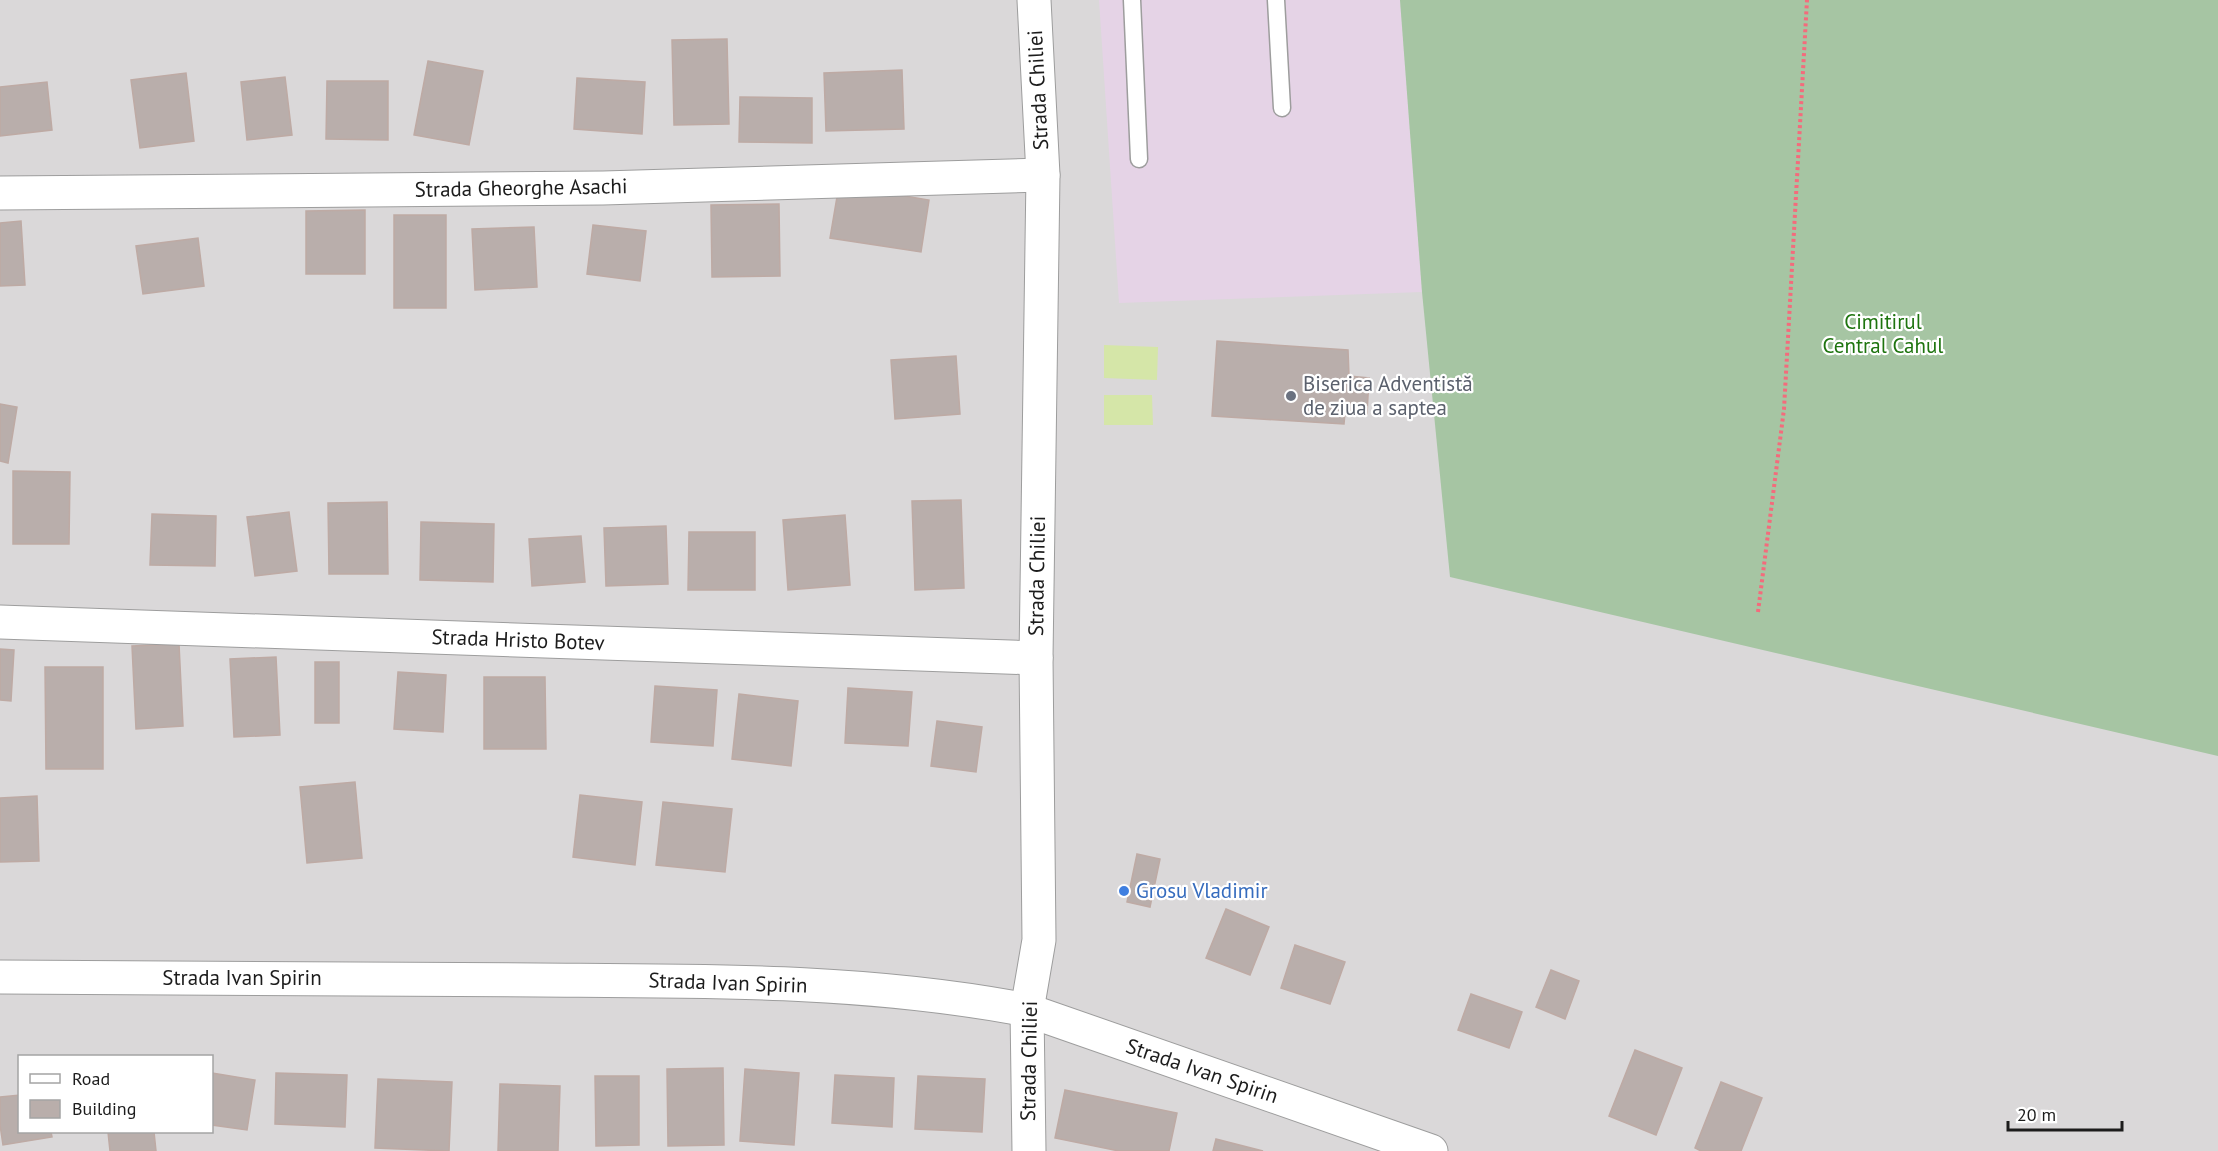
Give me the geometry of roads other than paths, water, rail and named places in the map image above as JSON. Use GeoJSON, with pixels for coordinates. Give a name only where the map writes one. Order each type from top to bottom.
{"type":"FeatureCollection","features":[{"type":"Feature","properties":{"kind":"street","name":"Strada Chiliei"},"geometry":{"type":"LineString","coordinates":[[1029,1151],[1027,1010],[1039,940],[1036,658],[1043,175],[1034,0]]}},
{"type":"Feature","properties":{"kind":"street","name":"Strada Gheorghe Asachi"},"geometry":{"type":"LineString","coordinates":[[0,193],[603,188],[1043,175]]}},
{"type":"Feature","properties":{"kind":"street","name":"Strada Hristo Botev"},"geometry":{"type":"LineString","coordinates":[[0,622],[1036,658]]}},
{"type":"Feature","properties":{"kind":"street","name":"Strada Ivan Spirin"},"geometry":{"type":"LineString","coordinates":[[0,977],[677,981],[862,987],[973,1000],[1027,1010],[1431,1151]]}},
{"type":"Feature","properties":{"kind":"lane"},"geometry":{"type":"LineString","coordinates":[[1132,0],[1139,159]]}},
{"type":"Feature","properties":{"kind":"lane"},"geometry":{"type":"LineString","coordinates":[[1276,0],[1282,108]]}},
{"type":"Feature","properties":{"kind":"place","name":"Biserica Adventistă de ziua a saptea"},"geometry":{"type":"Point","coordinates":[1291,396]}},
{"type":"Feature","properties":{"kind":"place","name":"Grosu Vladimir"},"geometry":{"type":"Point","coordinates":[1124,891]}},
{"type":"Feature","properties":{"kind":"park label","name":"Cimitirul Central Cahul"},"geometry":{"type":"Point","coordinates":[1883,334]}}]}
